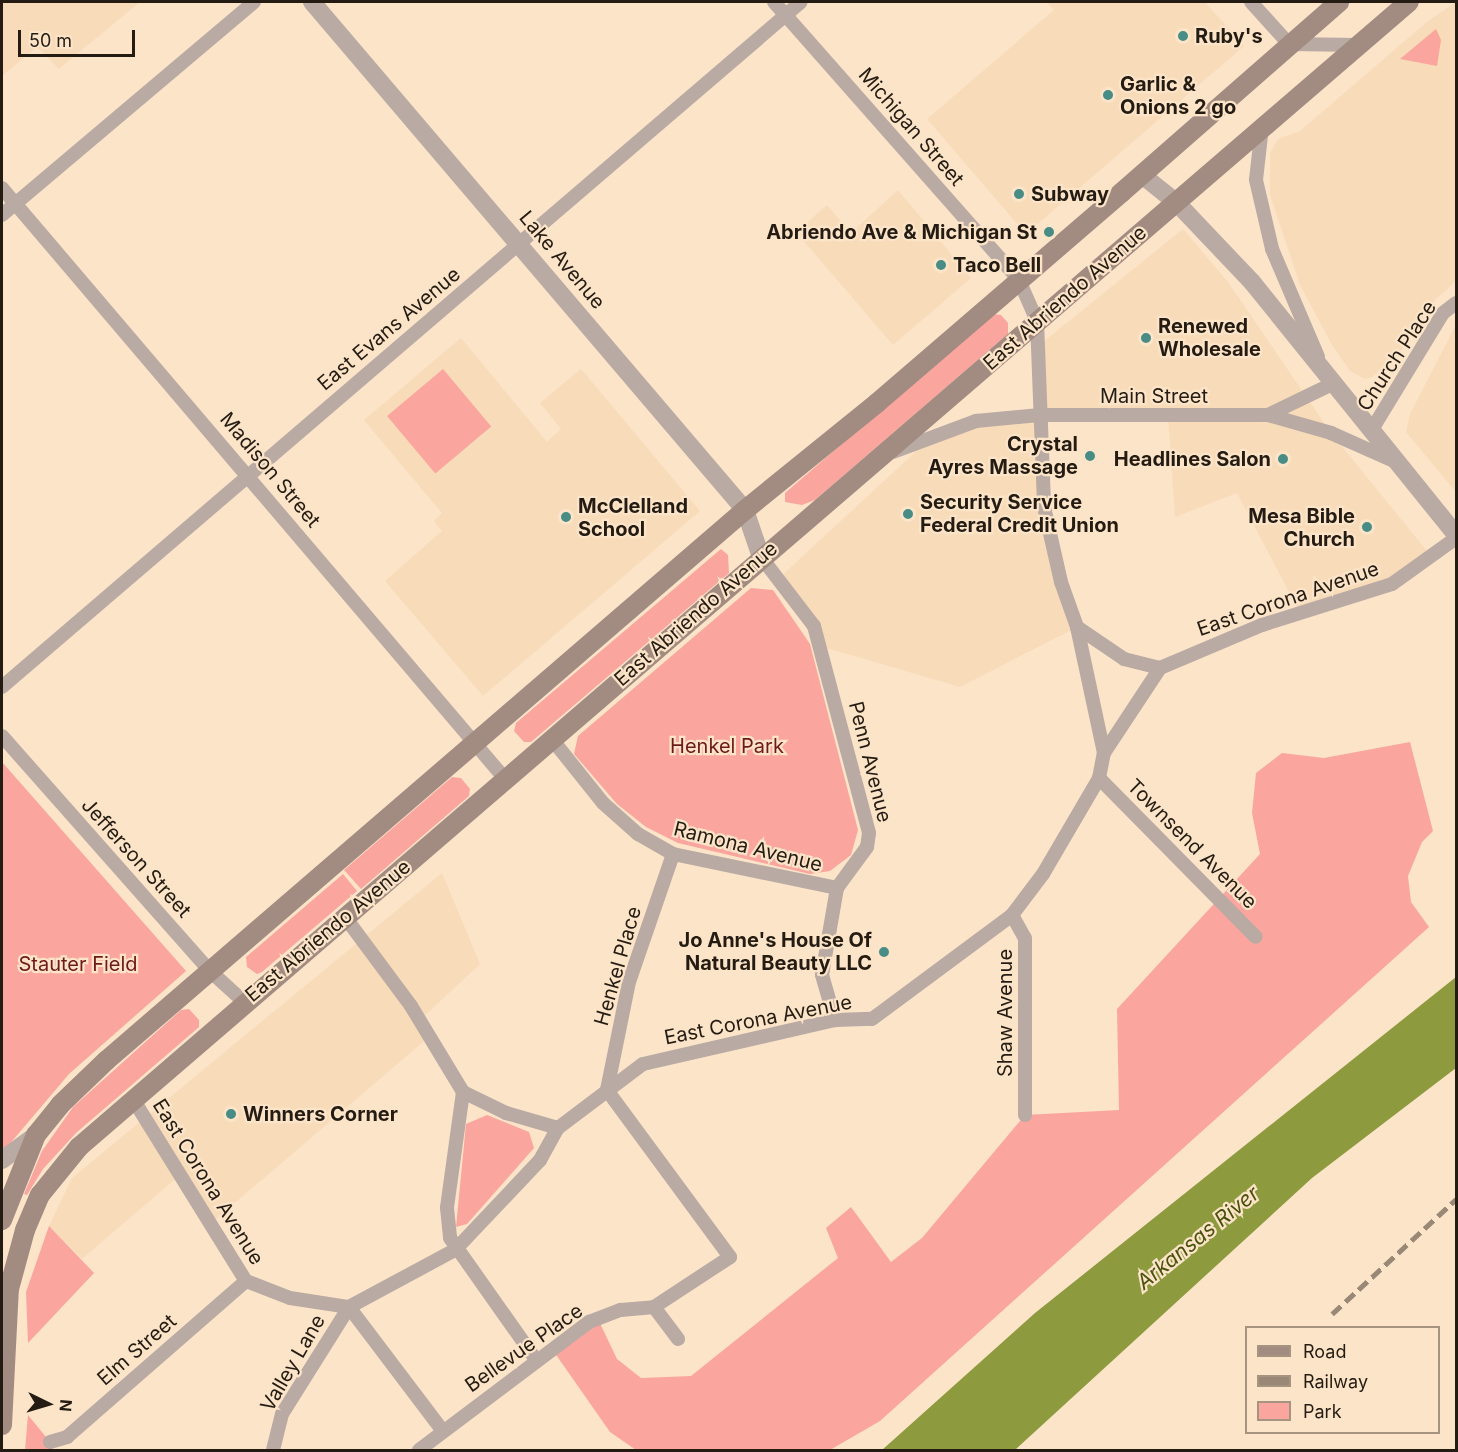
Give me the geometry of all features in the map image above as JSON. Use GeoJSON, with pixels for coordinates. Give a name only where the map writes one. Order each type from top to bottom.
{"type":"FeatureCollection","features":[{"type":"Feature","properties":{"kind":"main road"},"geometry":{"type":"LineString","coordinates":[[2,1222],[36,1135],[60,1105],[107,1060],[745,510],[1142,175],[1339,2]]}},
{"type":"Feature","properties":{"kind":"main road","name":"East Abriendo Avenue"},"geometry":{"type":"LineString","coordinates":[[2,1425],[9,1289],[25,1230],[40,1195],[79,1146],[244,1002],[506,780],[551,738],[761,557],[883,457],[1037,321],[1176,203],[1262,125],[1409,2]]}},
{"type":"Feature","properties":{"kind":"street"},"geometry":{"type":"LineString","coordinates":[[2,215],[254,2]]}},
{"type":"Feature","properties":{"kind":"street","name":"Lake Avenue"},"geometry":{"type":"LineString","coordinates":[[312,2],[745,510],[761,557]]}},
{"type":"Feature","properties":{"kind":"street","name":"Michigan Street"},"geometry":{"type":"LineString","coordinates":[[774,2],[1019,280],[1037,321]]}},
{"type":"Feature","properties":{"kind":"street","name":"East Evans Avenue"},"geometry":{"type":"LineString","coordinates":[[2,687],[801,2]]}},
{"type":"Feature","properties":{"kind":"street"},"geometry":{"type":"LineString","coordinates":[[1251,2],[1289,44],[1357,45]]}},
{"type":"Feature","properties":{"kind":"street"},"geometry":{"type":"LineString","coordinates":[[1262,125],[1256,180],[1272,249],[1330,381]]}},
{"type":"Feature","properties":{"kind":"street"},"geometry":{"type":"LineString","coordinates":[[1142,175],[1176,203],[1252,282],[1456,537]]}},
{"type":"Feature","properties":{"kind":"street","name":"Madison Street"},"geometry":{"type":"LineString","coordinates":[[2,188],[248,474],[506,780]]}},
{"type":"Feature","properties":{"kind":"street","name":"Church Place"},"geometry":{"type":"LineString","coordinates":[[1371,431],[1443,314],[1456,303]]}},
{"type":"Feature","properties":{"kind":"street"},"geometry":{"type":"LineString","coordinates":[[1037,321],[1044,507],[1061,582],[1077,627],[1104,753]]}},
{"type":"Feature","properties":{"kind":"street","name":"Main Street"},"geometry":{"type":"LineString","coordinates":[[1268,415],[1330,381]]}},
{"type":"Feature","properties":{"kind":"street","name":"Main Street"},"geometry":{"type":"LineString","coordinates":[[883,457],[936,433],[976,421],[1040,415],[1268,415],[1331,432],[1397,463]]}},
{"type":"Feature","properties":{"kind":"street","name":"East Corona Avenue"},"geometry":{"type":"LineString","coordinates":[[133,1099],[246,1281],[290,1298],[350,1307],[455,1250],[540,1160],[558,1128],[643,1064],[835,1020],[872,1018],[1012,915],[1043,874],[1099,778],[1104,753],[1160,668],[1262,625],[1392,584],[1456,537]]}},
{"type":"Feature","properties":{"kind":"street","name":"Penn Avenue"},"geometry":{"type":"LineString","coordinates":[[761,557],[814,626],[870,833],[867,847],[837,888],[822,975],[835,1020]]}},
{"type":"Feature","properties":{"kind":"street"},"geometry":{"type":"LineString","coordinates":[[1077,627],[1124,659],[1160,668]]}},
{"type":"Feature","properties":{"kind":"street","name":"Jefferson Street"},"geometry":{"type":"LineString","coordinates":[[2,736],[209,970],[244,1002]]}},
{"type":"Feature","properties":{"kind":"street","name":"Ramona Avenue"},"geometry":{"type":"LineString","coordinates":[[551,738],[603,803],[638,834],[673,854],[837,888]]}},
{"type":"Feature","properties":{"kind":"street","name":"Townsend Avenue"},"geometry":{"type":"LineString","coordinates":[[1099,778],[1256,937]]}},
{"type":"Feature","properties":{"kind":"street","name":"Henkel Place"},"geometry":{"type":"LineString","coordinates":[[607,1090],[629,981],[673,854]]}},
{"type":"Feature","properties":{"kind":"street","name":"Shaw Avenue"},"geometry":{"type":"LineString","coordinates":[[1012,915],[1024,938],[1025,1115]]}},
{"type":"Feature","properties":{"kind":"street"},"geometry":{"type":"LineString","coordinates":[[345,917],[411,1006],[463,1092],[506,1113],[558,1128]]}},
{"type":"Feature","properties":{"kind":"street","name":"Bellevue Place"},"geometry":{"type":"LineString","coordinates":[[418,1450],[536,1360],[589,1323],[621,1310],[654,1307],[730,1257],[607,1090]]}},
{"type":"Feature","properties":{"kind":"street"},"geometry":{"type":"LineString","coordinates":[[463,1092],[447,1208],[455,1250],[536,1360]]}},
{"type":"Feature","properties":{"kind":"street"},"geometry":{"type":"LineString","coordinates":[[2,1160],[36,1135]]}},
{"type":"Feature","properties":{"kind":"street"},"geometry":{"type":"LineString","coordinates":[[2,1222],[25,1230]]}},
{"type":"Feature","properties":{"kind":"street","name":"Elm Street"},"geometry":{"type":"LineString","coordinates":[[50,1442],[67,1437],[246,1281]]}},
{"type":"Feature","properties":{"kind":"street","name":"Valley Lane"},"geometry":{"type":"LineString","coordinates":[[273,1450],[282,1414],[350,1307],[442,1430]]}},
{"type":"Feature","properties":{"kind":"street"},"geometry":{"type":"LineString","coordinates":[[654,1307],[678,1339]]}},
{"type":"Feature","properties":{"kind":"shaded area"},"geometry":{"type":"Polygon","coordinates":[[[2,2],[140,2],[59,69],[37,47],[2,76],[2,2]]]}},
{"type":"Feature","properties":{"kind":"shaded area"},"geometry":{"type":"Polygon","coordinates":[[[1047,2],[1205,2],[1244,46],[1026,234],[927,119],[1054,10],[1047,2]]]}},
{"type":"Feature","properties":{"kind":"shaded area"},"geometry":{"type":"Polygon","coordinates":[[[1456,2],[1456,281],[1436,299],[1403,348],[1372,377],[1365,379],[1350,371],[1332,345],[1300,285],[1270,195],[1270,153],[1278,139],[1300,131],[1428,21],[1456,2]]]}},
{"type":"Feature","properties":{"kind":"shaded area"},"geometry":{"type":"Polygon","coordinates":[[[898,190],[971,278],[893,345],[796,232],[827,205],[851,233],[898,190]]]}},
{"type":"Feature","properties":{"kind":"shaded area"},"geometry":{"type":"Polygon","coordinates":[[[1183,229],[1228,282],[1331,433],[1431,556],[1392,584],[1300,613],[1237,493],[1175,517],[1168,415],[1040,415],[1044,507],[1077,627],[960,687],[820,646],[778,579],[936,433],[1039,415],[1037,347],[1183,229]]]}},
{"type":"Feature","properties":{"kind":"shaded area"},"geometry":{"type":"Polygon","coordinates":[[[1456,325],[1456,492],[1406,432],[1410,414],[1456,325]]]}},
{"type":"Feature","properties":{"kind":"shaded area","name":"McClelland School"},"geometry":{"type":"Polygon","coordinates":[[[461,338],[547,442],[561,429],[540,403],[581,369],[700,511],[483,696],[385,581],[442,531],[434,521],[442,513],[364,420],[461,338]]]}},
{"type":"Feature","properties":{"kind":"shaded area"},"geometry":{"type":"Polygon","coordinates":[[[442,873],[480,964],[420,1020],[430,1036],[210,1224],[180,1175],[82,1259],[49,1226],[72,1178],[442,873]]]}},
{"type":"Feature","properties":{"kind":"green space"},"geometry":{"type":"Polygon","coordinates":[[[1436,29],[1441,40],[1437,66],[1400,59],[1436,29]]]}},
{"type":"Feature","properties":{"kind":"green space"},"geometry":{"type":"Polygon","coordinates":[[[992,314],[1001,315],[1008,323],[1008,334],[815,500],[802,505],[785,502],[785,493],[992,314]]]}},
{"type":"Feature","properties":{"kind":"green space"},"geometry":{"type":"Polygon","coordinates":[[[443,369],[491,426],[435,473],[387,416],[443,369]]]}},
{"type":"Feature","properties":{"kind":"green space"},"geometry":{"type":"Polygon","coordinates":[[[721,549],[728,555],[729,573],[531,742],[524,742],[514,731],[516,723],[721,549]]]}},
{"type":"Feature","properties":{"kind":"green space","name":"Henkel Park"},"geometry":{"type":"Polygon","coordinates":[[[751,588],[773,590],[810,644],[858,830],[851,855],[830,871],[810,874],[678,843],[646,827],[617,804],[574,754],[578,736],[751,588]]]}},
{"type":"Feature","properties":{"kind":"green space"},"geometry":{"type":"Polygon","coordinates":[[[1410,742],[1433,831],[1422,842],[1408,876],[1411,902],[1429,927],[880,1421],[830,1450],[636,1450],[610,1432],[552,1349],[598,1319],[617,1359],[641,1378],[691,1376],[838,1258],[826,1228],[851,1207],[891,1262],[922,1238],[1025,1115],[1119,1110],[1117,1009],[1260,854],[1252,813],[1256,773],[1282,753],[1324,758],[1410,742]]]}},
{"type":"Feature","properties":{"kind":"green space","name":"Stauter Field"},"geometry":{"type":"Polygon","coordinates":[[[2,762],[186,971],[69,1074],[2,1153],[2,762]]]}},
{"type":"Feature","properties":{"kind":"green space"},"geometry":{"type":"Polygon","coordinates":[[[452,777],[461,778],[470,789],[469,796],[361,889],[344,870],[452,777]]]}},
{"type":"Feature","properties":{"kind":"green space"},"geometry":{"type":"Polygon","coordinates":[[[343,874],[357,891],[262,972],[257,974],[247,967],[246,957],[343,874]]]}},
{"type":"Feature","properties":{"kind":"green space"},"geometry":{"type":"Polygon","coordinates":[[[189,1009],[199,1020],[199,1027],[76,1133],[43,1169],[27,1195],[24,1194],[42,1151],[73,1107],[181,1010],[189,1009]]]}},
{"type":"Feature","properties":{"kind":"green space"},"geometry":{"type":"Polygon","coordinates":[[[487,1115],[529,1132],[534,1148],[467,1224],[456,1227],[466,1124],[487,1115]]]}},
{"type":"Feature","properties":{"kind":"green space"},"geometry":{"type":"Polygon","coordinates":[[[49,1226],[94,1273],[28,1343],[26,1292],[49,1226]]]}},
{"type":"Feature","properties":{"kind":"green space"},"geometry":{"type":"Polygon","coordinates":[[[28,1415],[50,1442],[53,1450],[25,1450],[28,1415]]]}},
{"type":"Feature","properties":{"kind":"water","name":"Arkansas River"},"geometry":{"type":"Polygon","coordinates":[[[1456,977],[1456,1068],[1312,1178],[1015,1450],[882,1450],[1035,1313],[1456,977]]]}},
{"type":"Feature","properties":{"kind":"railway"},"geometry":{"type":"LineString","coordinates":[[1332,1314],[1456,1199]]}},
{"type":"Feature","properties":{"kind":"place","name":"Ruby's"},"geometry":{"type":"Point","coordinates":[1183,36]}},
{"type":"Feature","properties":{"kind":"place","name":"Garlic & Onions 2 go"},"geometry":{"type":"Point","coordinates":[1108,95]}},
{"type":"Feature","properties":{"kind":"place","name":"Subway"},"geometry":{"type":"Point","coordinates":[1019,194]}},
{"type":"Feature","properties":{"kind":"place","name":"Abriendo Ave & Michigan St"},"geometry":{"type":"Point","coordinates":[1049,232]}},
{"type":"Feature","properties":{"kind":"place","name":"Taco Bell"},"geometry":{"type":"Point","coordinates":[941,265]}},
{"type":"Feature","properties":{"kind":"place","name":"Renewed Wholesale"},"geometry":{"type":"Point","coordinates":[1146,338]}},
{"type":"Feature","properties":{"kind":"place","name":"Crystal Ayres Massage"},"geometry":{"type":"Point","coordinates":[1090,456]}},
{"type":"Feature","properties":{"kind":"place","name":"Headlines Salon"},"geometry":{"type":"Point","coordinates":[1283,459]}},
{"type":"Feature","properties":{"kind":"place","name":"Security Service Federal Credit Union"},"geometry":{"type":"Point","coordinates":[908,514]}},
{"type":"Feature","properties":{"kind":"place","name":"McClelland School"},"geometry":{"type":"Point","coordinates":[566,517]}},
{"type":"Feature","properties":{"kind":"place","name":"Mesa Bible Church"},"geometry":{"type":"Point","coordinates":[1367,527]}},
{"type":"Feature","properties":{"kind":"place","name":"Jo Anne's House Of Natural Beauty LLC"},"geometry":{"type":"Point","coordinates":[884,952]}},
{"type":"Feature","properties":{"kind":"place","name":"Winners Corner"},"geometry":{"type":"Point","coordinates":[231,1114]}}]}
